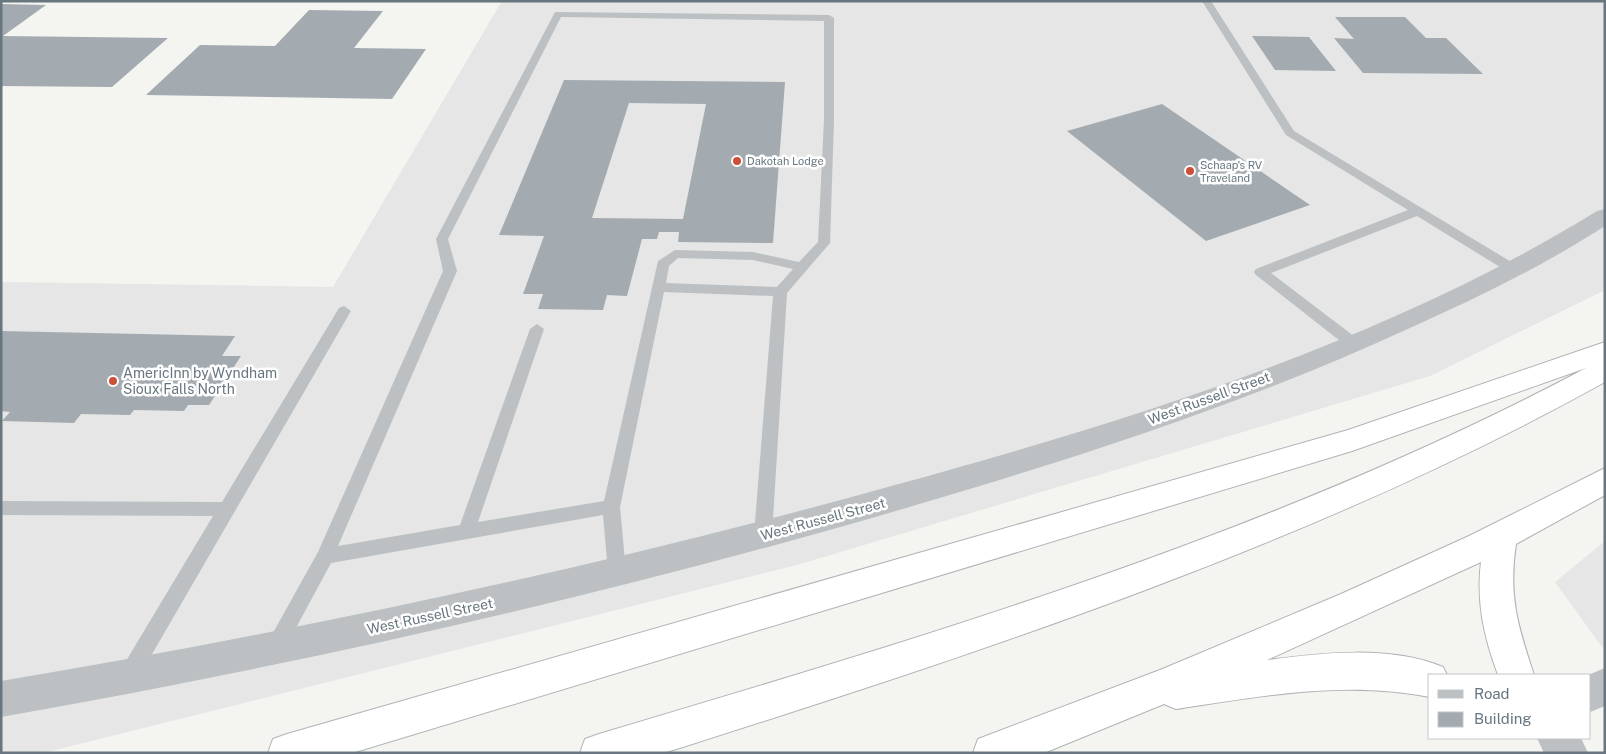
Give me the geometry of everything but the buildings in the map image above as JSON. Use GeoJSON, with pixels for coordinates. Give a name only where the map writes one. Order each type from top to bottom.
{"type":"FeatureCollection","features":[{"type":"Feature","properties":{"kind":"highway"},"geometry":{"type":"LineString","coordinates":[[287,753],[1314,451],[1605,352]]}},
{"type":"Feature","properties":{"kind":"highway"},"geometry":{"type":"LineString","coordinates":[[600,753],[1042,612],[1176,563],[1354,492],[1486,432],[1605,370]]}},
{"type":"Feature","properties":{"kind":"highway"},"geometry":{"type":"LineString","coordinates":[[992,753],[1054,731],[1138,697],[1409,582],[1501,536],[1605,480]]}},
{"type":"Feature","properties":{"kind":"highway"},"geometry":{"type":"LineString","coordinates":[[1501,536],[1495,568],[1494,602],[1501,635],[1516,674]]}},
{"type":"Feature","properties":{"kind":"highway"},"geometry":{"type":"LineString","coordinates":[[1138,697],[1297,674],[1362,672],[1413,675],[1428,679]]}},
{"type":"Feature","properties":{"kind":"street","name":"West Russell Street"},"geometry":{"type":"LineString","coordinates":[[1,699],[127,679],[498,602],[763,535],[1069,448],[1220,395],[1354,344],[1513,269],[1605,216]]}},
{"type":"Feature","properties":{"kind":"street"},"geometry":{"type":"LineString","coordinates":[[1591,693],[1605,686]]}},
{"type":"Feature","properties":{"kind":"street"},"geometry":{"type":"LineString","coordinates":[[1557,739],[1569,753]]}},
{"type":"Feature","properties":{"kind":"lane"},"geometry":{"type":"LineString","coordinates":[[1206,1],[1290,132],[1513,269]]}},
{"type":"Feature","properties":{"kind":"lane"},"geometry":{"type":"LineString","coordinates":[[275,648],[325,556],[450,271],[442,239],[558,14],[829,18],[829,120],[824,243],[780,292],[763,535]]}},
{"type":"Feature","properties":{"kind":"lane"},"geometry":{"type":"LineString","coordinates":[[1354,344],[1261,272],[1418,211]]}},
{"type":"Feature","properties":{"kind":"lane"},"geometry":{"type":"LineString","coordinates":[[617,572],[611,507],[663,264],[675,254],[753,256],[802,267]]}},
{"type":"Feature","properties":{"kind":"lane"},"geometry":{"type":"LineString","coordinates":[[658,287],[780,292]]}},
{"type":"Feature","properties":{"kind":"lane"},"geometry":{"type":"LineString","coordinates":[[127,679],[344,312]]}},
{"type":"Feature","properties":{"kind":"lane"},"geometry":{"type":"LineString","coordinates":[[466,532],[537,329]]}},
{"type":"Feature","properties":{"kind":"lane"},"geometry":{"type":"LineString","coordinates":[[325,556],[611,507]]}},
{"type":"Feature","properties":{"kind":"lane"},"geometry":{"type":"LineString","coordinates":[[1,508],[227,509]]}},
{"type":"Feature","properties":{"kind":"shaded area"},"geometry":{"type":"Polygon","coordinates":[[[502,1],[1605,1],[1605,290],[1430,376],[797,565],[43,753],[1,753],[1,282],[333,287],[502,1]]]}},
{"type":"Feature","properties":{"kind":"shaded area"},"geometry":{"type":"Polygon","coordinates":[[[1605,541],[1605,651],[1555,582],[1605,541]]]}},
{"type":"Feature","properties":{"kind":"place","name":"Dakotah Lodge"},"geometry":{"type":"Point","coordinates":[737,161]}},
{"type":"Feature","properties":{"kind":"place","name":"Schaap's RV Traveland"},"geometry":{"type":"Point","coordinates":[1190,171]}},
{"type":"Feature","properties":{"kind":"place","name":"AmericInn by Wyndham Sioux Falls North"},"geometry":{"type":"Point","coordinates":[113,381]}}]}
